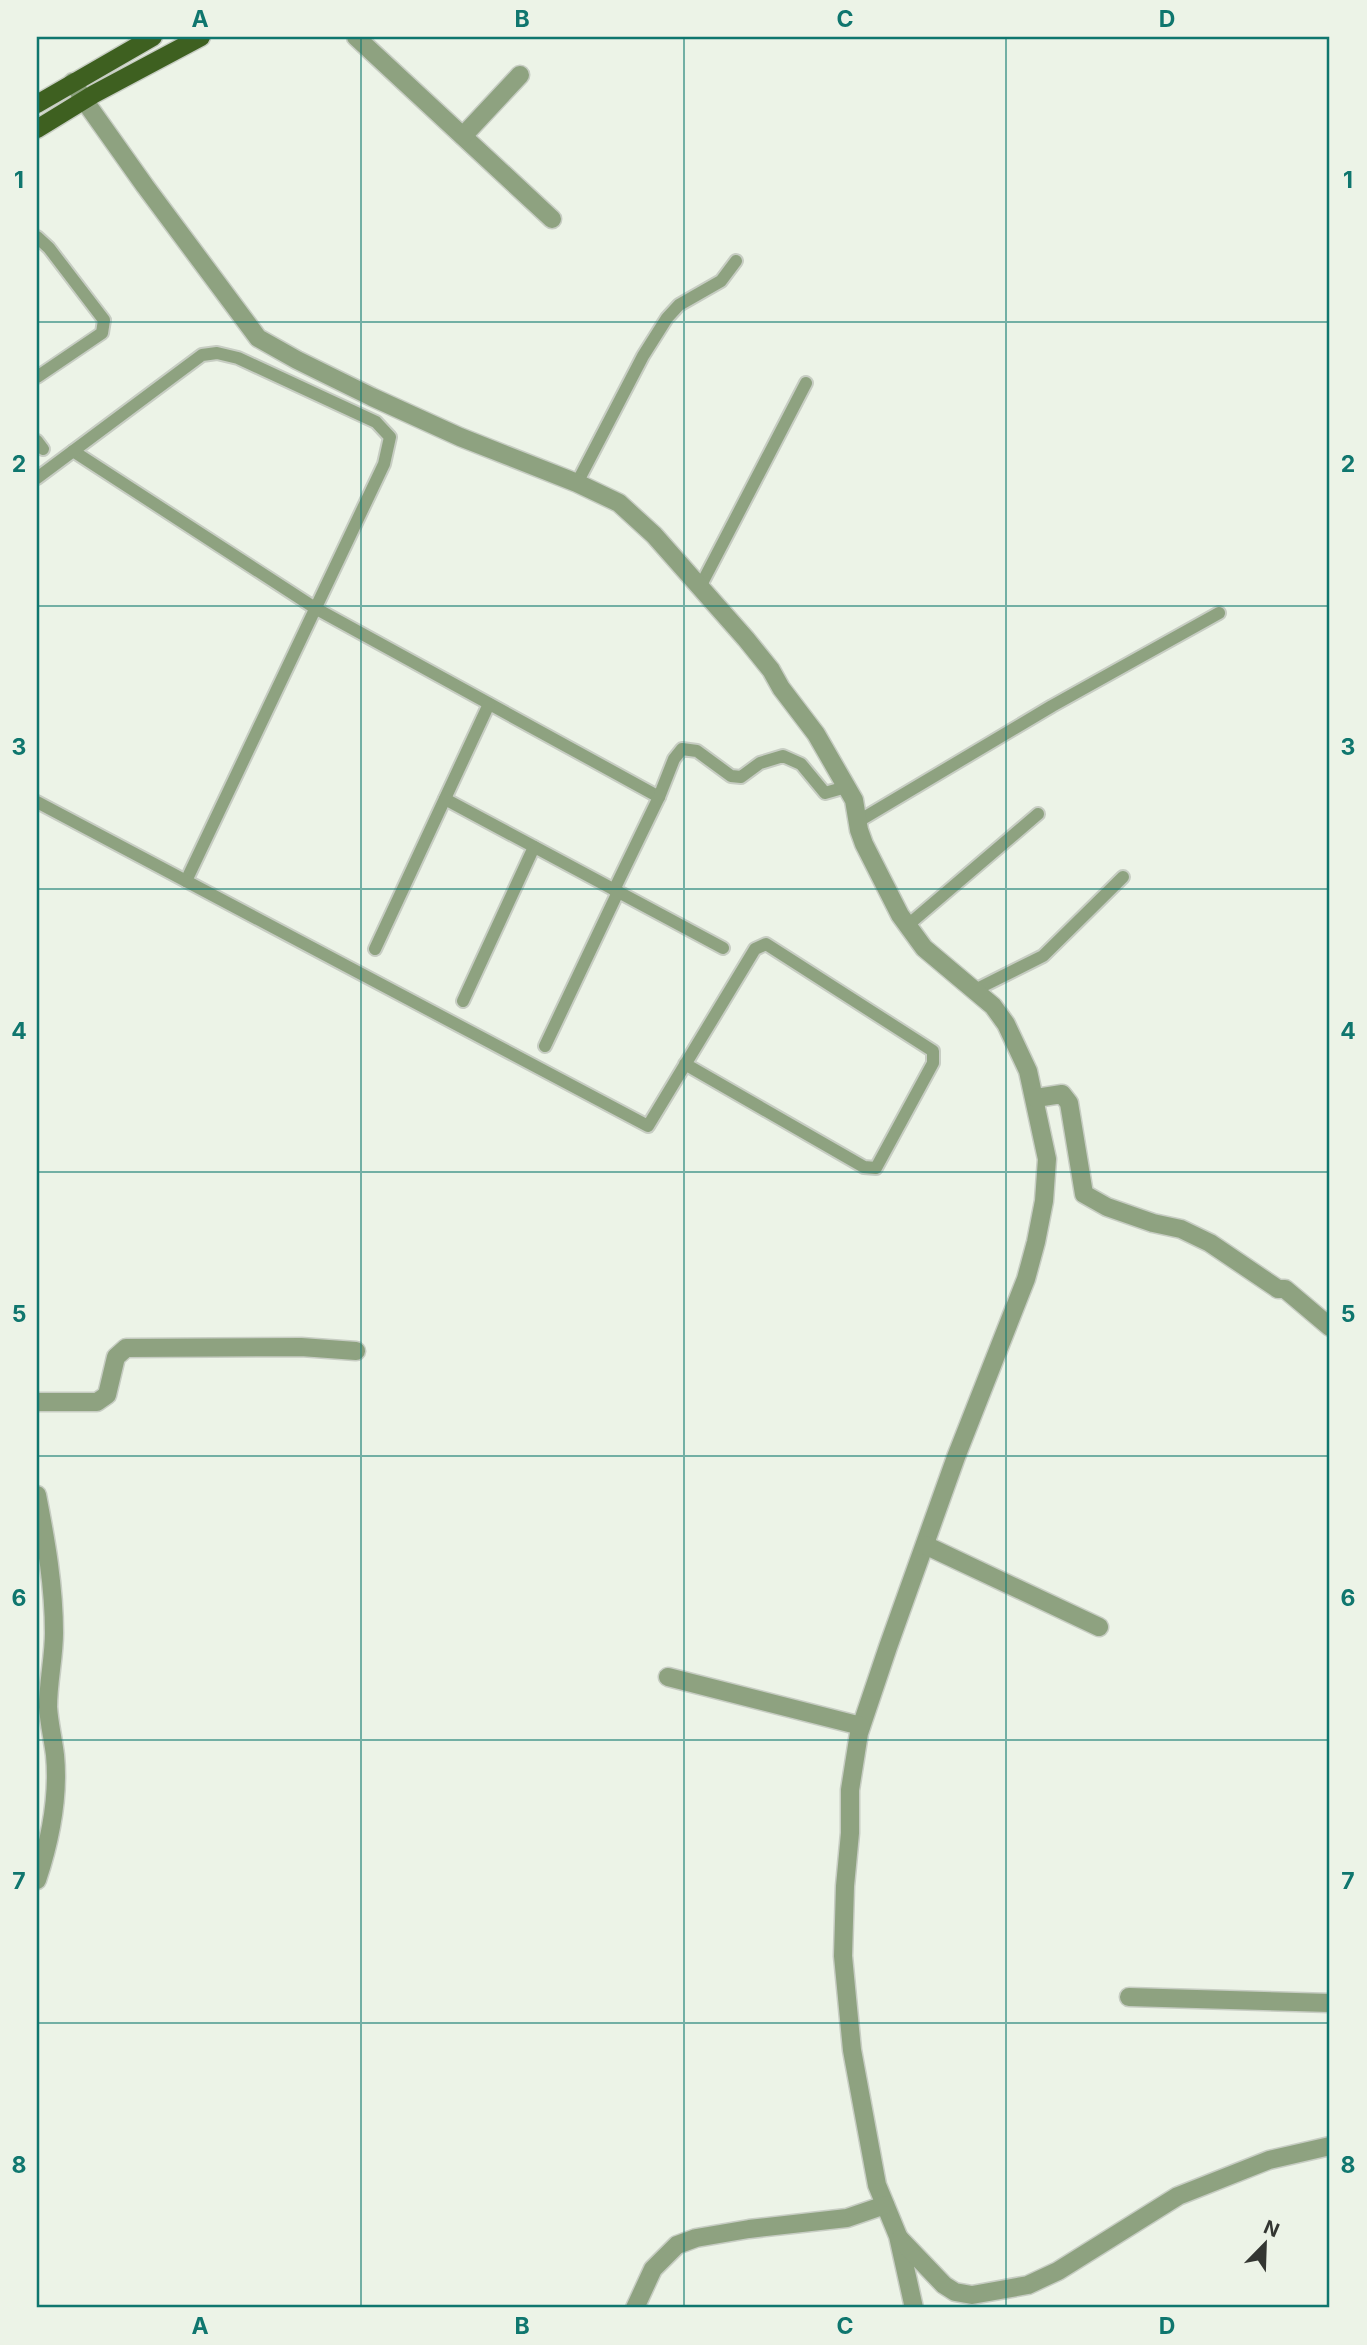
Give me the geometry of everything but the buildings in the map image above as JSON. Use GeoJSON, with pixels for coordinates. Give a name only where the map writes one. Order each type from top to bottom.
{"type":"FeatureCollection","features":[{"type":"Feature","properties":{"kind":"main road"},"geometry":{"type":"LineString","coordinates":[[37,103],[153,37]]}},
{"type":"Feature","properties":{"kind":"main road"},"geometry":{"type":"LineString","coordinates":[[37,129],[84,100],[201,37]]}},
{"type":"Feature","properties":{"kind":"street"},"geometry":{"type":"LineString","coordinates":[[356,37],[552,219]]}},
{"type":"Feature","properties":{"kind":"street"},"geometry":{"type":"LineString","coordinates":[[463,136],[520,75]]}},
{"type":"Feature","properties":{"kind":"street"},"geometry":{"type":"LineString","coordinates":[[73,82],[258,338],[297,360],[422,420],[577,483],[619,503],[654,536],[771,670],[816,734],[854,800],[864,844],[900,915],[924,948],[993,1006],[1006,1024],[1028,1071],[1047,1158],[1044,1201],[1037,1241],[1026,1279],[971,1418],[862,1726],[850,1790],[843,1956],[852,2050],[877,2185],[898,2236],[914,2308]]}},
{"type":"Feature","properties":{"kind":"street"},"geometry":{"type":"LineString","coordinates":[[1036,1098],[1062,1094],[1067,1097],[1074,1124],[1084,1194],[1107,1207],[1181,1230],[1210,1243],[1278,1289],[1285,1289],[1330,1327]]}},
{"type":"Feature","properties":{"kind":"street"},"geometry":{"type":"LineString","coordinates":[[37,1402],[97,1402],[107,1395],[116,1357],[125,1348],[300,1347],[356,1351]]}},
{"type":"Feature","properties":{"kind":"street"},"geometry":{"type":"LineString","coordinates":[[37,1495],[48,1548],[53,1600],[54,1636],[48,1709],[55,1772],[54,1813],[37,1880]]}},
{"type":"Feature","properties":{"kind":"street"},"geometry":{"type":"LineString","coordinates":[[925,1545],[1099,1627]]}},
{"type":"Feature","properties":{"kind":"street"},"geometry":{"type":"LineString","coordinates":[[668,1677],[862,1726]]}},
{"type":"Feature","properties":{"kind":"street"},"geometry":{"type":"LineString","coordinates":[[1129,1997],[1330,2003]]}},
{"type":"Feature","properties":{"kind":"street"},"geometry":{"type":"LineString","coordinates":[[898,2236],[944,2285],[955,2292],[972,2295],[1028,2285],[1058,2271],[1178,2196],[1269,2160],[1330,2146]]}},
{"type":"Feature","properties":{"kind":"street"},"geometry":{"type":"LineString","coordinates":[[635,2308],[653,2269],[677,2245],[696,2238],[749,2229],[847,2218],[885,2205]]}},
{"type":"Feature","properties":{"kind":"lane"},"geometry":{"type":"LineString","coordinates":[[37,237],[49,248],[104,320],[102,332],[37,377]]}},
{"type":"Feature","properties":{"kind":"lane"},"geometry":{"type":"LineString","coordinates":[[577,483],[643,356],[667,317],[679,305],[721,281],[736,261]]}},
{"type":"Feature","properties":{"kind":"lane"},"geometry":{"type":"LineString","coordinates":[[37,478],[202,355],[217,353],[242,359],[376,422],[390,437],[384,464],[186,881]]}},
{"type":"Feature","properties":{"kind":"lane"},"geometry":{"type":"LineString","coordinates":[[700,587],[806,383]]}},
{"type":"Feature","properties":{"kind":"lane"},"geometry":{"type":"LineString","coordinates":[[73,451],[315,608],[659,797]]}},
{"type":"Feature","properties":{"kind":"lane"},"geometry":{"type":"LineString","coordinates":[[857,822],[1052,706],[1219,613]]}},
{"type":"Feature","properties":{"kind":"lane"},"geometry":{"type":"LineString","coordinates":[[375,949],[489,704]]}},
{"type":"Feature","properties":{"kind":"lane"},"geometry":{"type":"LineString","coordinates":[[545,1046],[674,759],[682,749],[697,751],[731,776],[741,777],[760,763],[783,756],[802,764],[825,793],[846,787]]}},
{"type":"Feature","properties":{"kind":"lane"},"geometry":{"type":"LineString","coordinates":[[445,799],[723,948]]}},
{"type":"Feature","properties":{"kind":"lane"},"geometry":{"type":"LineString","coordinates":[[37,802],[648,1126],[685,1064],[755,949],[766,944],[933,1051],[933,1063],[876,1168],[864,1167],[685,1064]]}},
{"type":"Feature","properties":{"kind":"lane"},"geometry":{"type":"LineString","coordinates":[[908,925],[1038,814]]}},
{"type":"Feature","properties":{"kind":"lane"},"geometry":{"type":"LineString","coordinates":[[463,1001],[534,847]]}},
{"type":"Feature","properties":{"kind":"lane"},"geometry":{"type":"LineString","coordinates":[[975,990],[1043,956],[1123,877]]}}]}
